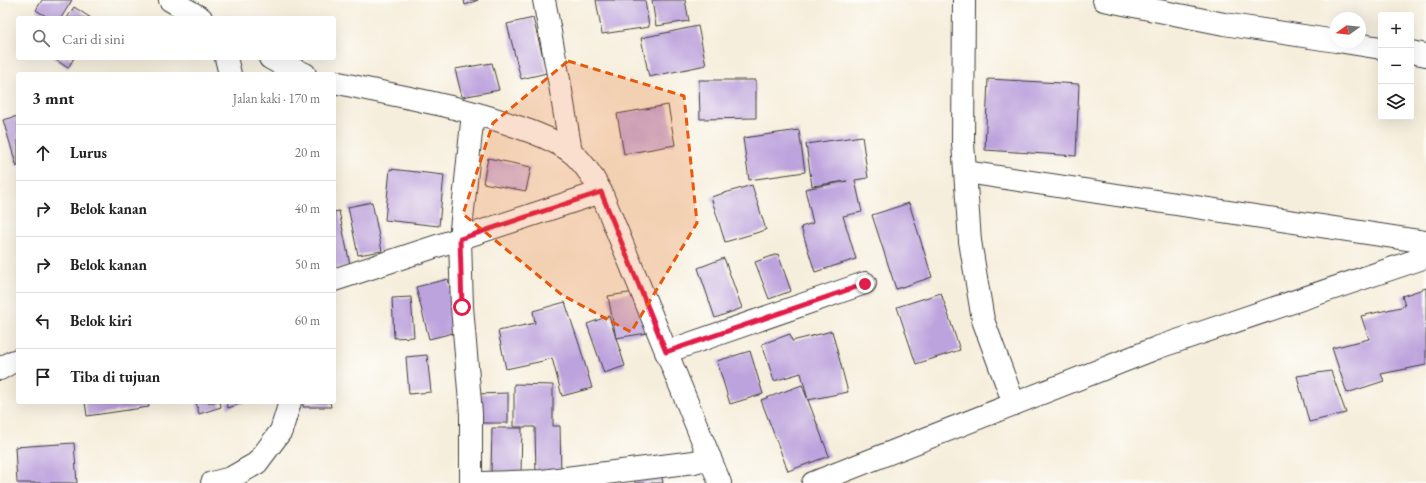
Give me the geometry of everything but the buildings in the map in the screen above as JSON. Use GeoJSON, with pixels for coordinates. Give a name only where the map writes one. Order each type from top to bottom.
{"type":"FeatureCollection","features":[{"type":"Feature","properties":{"kind":"street"},"geometry":{"type":"LineString","coordinates":[[170,0],[198,16]]}},
{"type":"Feature","properties":{"kind":"street"},"geometry":{"type":"LineString","coordinates":[[544,0],[571,152]]}},
{"type":"Feature","properties":{"kind":"street"},"geometry":{"type":"LineString","coordinates":[[964,0],[964,143],[970,241],[983,320],[1014,404]]}},
{"type":"Feature","properties":{"kind":"street"},"geometry":{"type":"LineString","coordinates":[[1104,0],[1224,24],[1330,40]]}},
{"type":"Feature","properties":{"kind":"street"},"geometry":{"type":"LineString","coordinates":[[1366,46],[1378,48]]}},
{"type":"Feature","properties":{"kind":"street"},"geometry":{"type":"LineString","coordinates":[[1414,53],[1426,55]]}},
{"type":"Feature","properties":{"kind":"street"},"geometry":{"type":"LineString","coordinates":[[226,60],[230,72]]}},
{"type":"Feature","properties":{"kind":"street"},"geometry":{"type":"LineString","coordinates":[[274,60],[300,72]]}},
{"type":"Feature","properties":{"kind":"street"},"geometry":{"type":"LineString","coordinates":[[336,82],[415,98],[505,122],[554,141],[571,152],[588,170],[601,192],[720,483]]}},
{"type":"Feature","properties":{"kind":"street"},"geometry":{"type":"LineString","coordinates":[[472,483],[471,414],[462,307],[460,239],[473,113]]}},
{"type":"Feature","properties":{"kind":"street"},"geometry":{"type":"LineString","coordinates":[[966,172],[1426,242]]}},
{"type":"Feature","properties":{"kind":"street"},"geometry":{"type":"LineString","coordinates":[[336,279],[601,192]]}},
{"type":"Feature","properties":{"kind":"street"},"geometry":{"type":"LineString","coordinates":[[813,483],[1159,347],[1426,256]]}},
{"type":"Feature","properties":{"kind":"street"},"geometry":{"type":"LineString","coordinates":[[666,352],[865,284]]}},
{"type":"Feature","properties":{"kind":"street"},"geometry":{"type":"LineString","coordinates":[[0,369],[16,361]]}},
{"type":"Feature","properties":{"kind":"street"},"geometry":{"type":"LineString","coordinates":[[212,483],[231,478],[257,462],[281,431],[289,404]]}},
{"type":"Feature","properties":{"kind":"street"},"geometry":{"type":"LineString","coordinates":[[482,483],[542,481],[694,462],[710,458]]}},
{"type":"Feature","properties":{"kind":"highlighted area"},"geometry":{"type":"Polygon","coordinates":[[[568,61],[684,96],[697,223],[631,332],[562,295],[463,214],[493,123],[568,61]]]}},
{"type":"Feature","properties":{"kind":"route"},"geometry":{"type":"LineString","coordinates":[[462,307],[460,239],[601,192],[666,352],[865,284]]}}]}
